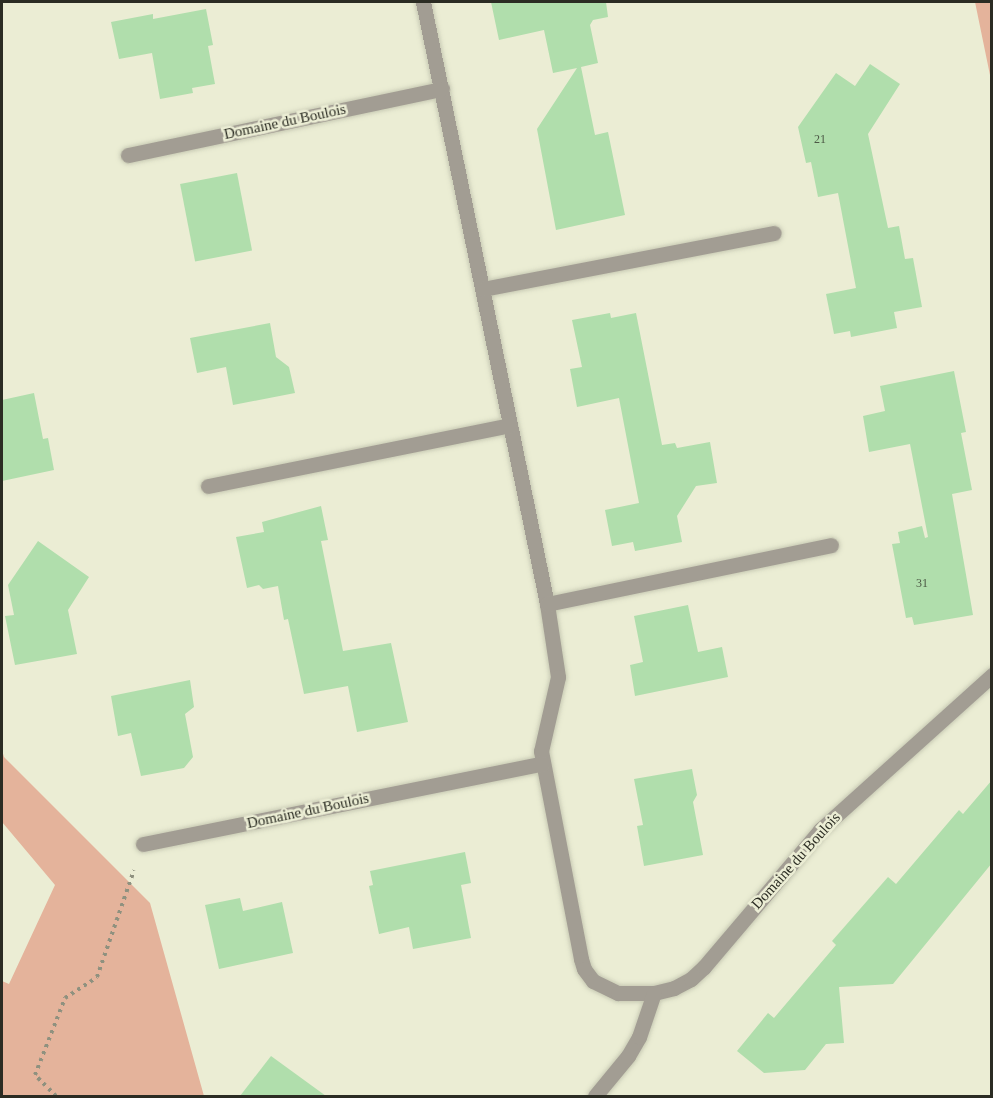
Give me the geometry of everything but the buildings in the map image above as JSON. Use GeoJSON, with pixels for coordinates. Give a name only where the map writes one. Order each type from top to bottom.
{"type":"FeatureCollection","features":[{"type":"Feature","properties":{"kind":"street","name":"Domaine du Boulois"},"geometry":{"type":"LineString","coordinates":[[423,2],[547,604],[558,676],[541,751],[584,969],[593,981],[618,993],[654,993],[674,988],[704,967],[820,830],[992,675]]}},
{"type":"Feature","properties":{"kind":"street","name":"Domaine du Boulois"},"geometry":{"type":"LineString","coordinates":[[128,155],[442,89]]}},
{"type":"Feature","properties":{"kind":"street"},"geometry":{"type":"LineString","coordinates":[[483,289],[774,233]]}},
{"type":"Feature","properties":{"kind":"street"},"geometry":{"type":"LineString","coordinates":[[208,486],[510,424]]}},
{"type":"Feature","properties":{"kind":"street"},"geometry":{"type":"LineString","coordinates":[[547,604],[831,545]]}},
{"type":"Feature","properties":{"kind":"street","name":"Domaine du Boulois"},"geometry":{"type":"LineString","coordinates":[[143,844],[543,763]]}},
{"type":"Feature","properties":{"kind":"street"},"geometry":{"type":"LineString","coordinates":[[595,1096],[628,1056],[639,1037],[654,993]]}},
{"type":"Feature","properties":{"kind":"path"},"geometry":{"type":"LineString","coordinates":[[56,1096],[35,1075],[65,998],[97,977],[143,844]]}},
{"type":"Feature","properties":{"kind":"shaded area"},"geometry":{"type":"Polygon","coordinates":[[[975,2],[991,2],[991,80],[975,2]]]}},
{"type":"Feature","properties":{"kind":"shaded area"},"geometry":{"type":"Polygon","coordinates":[[[2,750],[4,757],[150,903],[204,1096],[2,1096],[2,981],[9,984],[55,885],[2,822],[2,750]]]}}]}
